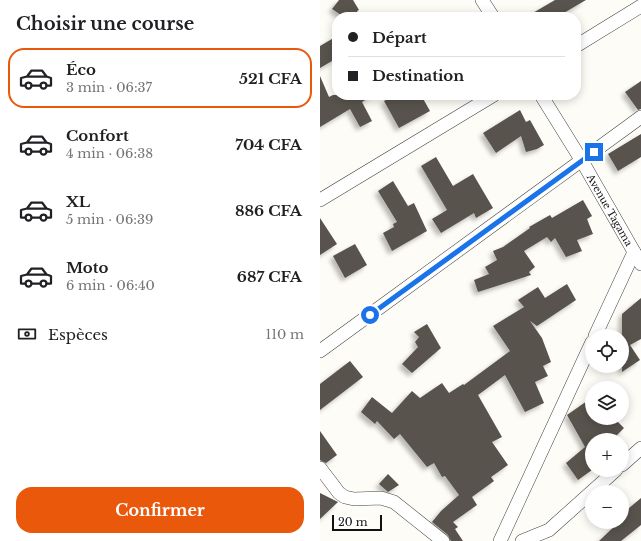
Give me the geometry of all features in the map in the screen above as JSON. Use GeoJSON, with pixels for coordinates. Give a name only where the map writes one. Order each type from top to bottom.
{"type":"FeatureCollection","features":[{"type":"Feature","properties":{"kind":"street"},"geometry":{"type":"LineString","coordinates":[[482,0],[490,12]]}},
{"type":"Feature","properties":{"kind":"street"},"geometry":{"type":"LineString","coordinates":[[581,43],[641,6]]}},
{"type":"Feature","properties":{"kind":"street"},"geometry":{"type":"LineString","coordinates":[[320,200],[486,100]]}},
{"type":"Feature","properties":{"kind":"street","name":"Avenue Tagama"},"geometry":{"type":"LineString","coordinates":[[544,100],[582,161],[641,264]]}},
{"type":"Feature","properties":{"kind":"street"},"geometry":{"type":"LineString","coordinates":[[320,351],[641,118]]}},
{"type":"Feature","properties":{"kind":"street"},"geometry":{"type":"LineString","coordinates":[[598,329],[634,252]]}},
{"type":"Feature","properties":{"kind":"street"},"geometry":{"type":"LineString","coordinates":[[500,541],[585,357]]}},
{"type":"Feature","properties":{"kind":"street"},"geometry":{"type":"LineString","coordinates":[[629,459],[641,448]]}},
{"type":"Feature","properties":{"kind":"street"},"geometry":{"type":"LineString","coordinates":[[320,468],[339,493],[345,498],[381,498],[394,502],[443,541]]}},
{"type":"Feature","properties":{"kind":"street"},"geometry":{"type":"LineString","coordinates":[[522,541],[549,530],[608,477]]}},
{"type":"Feature","properties":{"kind":"building"},"geometry":{"type":"Polygon","coordinates":[[[339,0],[353,0],[359,10],[358,12],[336,12],[332,9],[339,0]]]}},
{"type":"Feature","properties":{"kind":"building"},"geometry":{"type":"Polygon","coordinates":[[[555,0],[586,0],[566,12],[535,12],[555,0]]]}},
{"type":"Feature","properties":{"kind":"building"},"geometry":{"type":"Polygon","coordinates":[[[332,39],[332,61],[320,68],[320,46],[332,39]]]}},
{"type":"Feature","properties":{"kind":"building"},"geometry":{"type":"Polygon","coordinates":[[[320,76],[329,97],[332,96],[332,100],[365,100],[362,102],[372,121],[360,127],[350,109],[320,127],[320,76]]]}},
{"type":"Feature","properties":{"kind":"building"},"geometry":{"type":"Polygon","coordinates":[[[641,81],[641,109],[638,110],[625,92],[641,81]]]}},
{"type":"Feature","properties":{"kind":"building"},"geometry":{"type":"Polygon","coordinates":[[[424,100],[430,111],[399,128],[384,101],[424,100]]]}},
{"type":"Feature","properties":{"kind":"building"},"geometry":{"type":"Polygon","coordinates":[[[520,110],[526,122],[530,120],[544,145],[526,152],[521,136],[496,153],[483,133],[520,110]]]}},
{"type":"Feature","properties":{"kind":"building"},"geometry":{"type":"Polygon","coordinates":[[[641,134],[641,157],[618,171],[608,154],[641,134]]]}},
{"type":"Feature","properties":{"kind":"building"},"geometry":{"type":"Polygon","coordinates":[[[436,157],[453,186],[473,174],[493,208],[476,218],[474,213],[441,233],[432,219],[447,210],[421,166],[436,157]]]}},
{"type":"Feature","properties":{"kind":"building"},"geometry":{"type":"Polygon","coordinates":[[[393,181],[408,206],[414,203],[427,231],[392,251],[383,233],[394,227],[393,224],[397,222],[378,191],[393,181]]]}},
{"type":"Feature","properties":{"kind":"building"},"geometry":{"type":"Polygon","coordinates":[[[583,200],[592,216],[587,219],[593,234],[577,240],[582,251],[566,257],[555,238],[551,242],[547,237],[524,251],[535,267],[529,272],[531,275],[478,292],[474,280],[489,274],[485,267],[497,260],[493,251],[503,247],[530,228],[529,227],[550,215],[552,218],[583,200]]]}},
{"type":"Feature","properties":{"kind":"building"},"geometry":{"type":"Polygon","coordinates":[[[320,218],[337,244],[320,255],[320,218]]]}},
{"type":"Feature","properties":{"kind":"building"},"geometry":{"type":"Polygon","coordinates":[[[355,244],[367,265],[345,278],[333,256],[355,244]]]}},
{"type":"Feature","properties":{"kind":"building"},"geometry":{"type":"Polygon","coordinates":[[[567,284],[576,300],[537,326],[530,321],[542,338],[551,362],[543,366],[548,376],[535,382],[544,403],[525,412],[505,375],[478,395],[502,437],[492,442],[508,465],[491,477],[494,481],[472,497],[477,505],[453,522],[458,527],[455,529],[463,541],[451,541],[448,535],[432,522],[441,511],[459,495],[445,476],[442,477],[434,463],[427,467],[400,434],[394,439],[377,421],[375,424],[361,412],[372,397],[392,413],[412,391],[420,398],[442,383],[449,393],[463,384],[464,385],[510,351],[493,326],[524,307],[518,300],[538,287],[545,298],[567,284]]]}},
{"type":"Feature","properties":{"kind":"building"},"geometry":{"type":"Polygon","coordinates":[[[641,298],[641,339],[630,345],[640,360],[629,367],[629,329],[622,329],[622,314],[641,298]]]}},
{"type":"Feature","properties":{"kind":"building"},"geometry":{"type":"Polygon","coordinates":[[[427,324],[441,348],[412,373],[402,364],[418,347],[415,342],[419,337],[414,332],[427,324]]]}},
{"type":"Feature","properties":{"kind":"building"},"geometry":{"type":"Polygon","coordinates":[[[350,361],[363,377],[320,410],[320,384],[350,361]]]}},
{"type":"Feature","properties":{"kind":"building"},"geometry":{"type":"Polygon","coordinates":[[[585,402],[585,425],[621,425],[624,428],[619,433],[585,433],[585,447],[567,415],[585,402]]]}},
{"type":"Feature","properties":{"kind":"building"},"geometry":{"type":"Polygon","coordinates":[[[320,431],[337,455],[326,463],[320,460],[320,431]]]}},
{"type":"Feature","properties":{"kind":"building"},"geometry":{"type":"Polygon","coordinates":[[[585,447],[585,475],[578,480],[566,463],[585,447]]]}},
{"type":"Feature","properties":{"kind":"building"},"geometry":{"type":"Polygon","coordinates":[[[388,474],[399,485],[388,492],[379,484],[388,474]]]}},
{"type":"Feature","properties":{"kind":"building"},"geometry":{"type":"Polygon","coordinates":[[[320,493],[338,502],[320,519],[320,493]]]}},
{"type":"Feature","properties":{"kind":"building"},"geometry":{"type":"Polygon","coordinates":[[[641,498],[641,525],[621,541],[599,541],[612,529],[629,529],[629,508],[641,498]]]}},
{"type":"Feature","properties":{"kind":"route"},"geometry":{"type":"LineString","coordinates":[[370,315],[594,152]]}}]}
